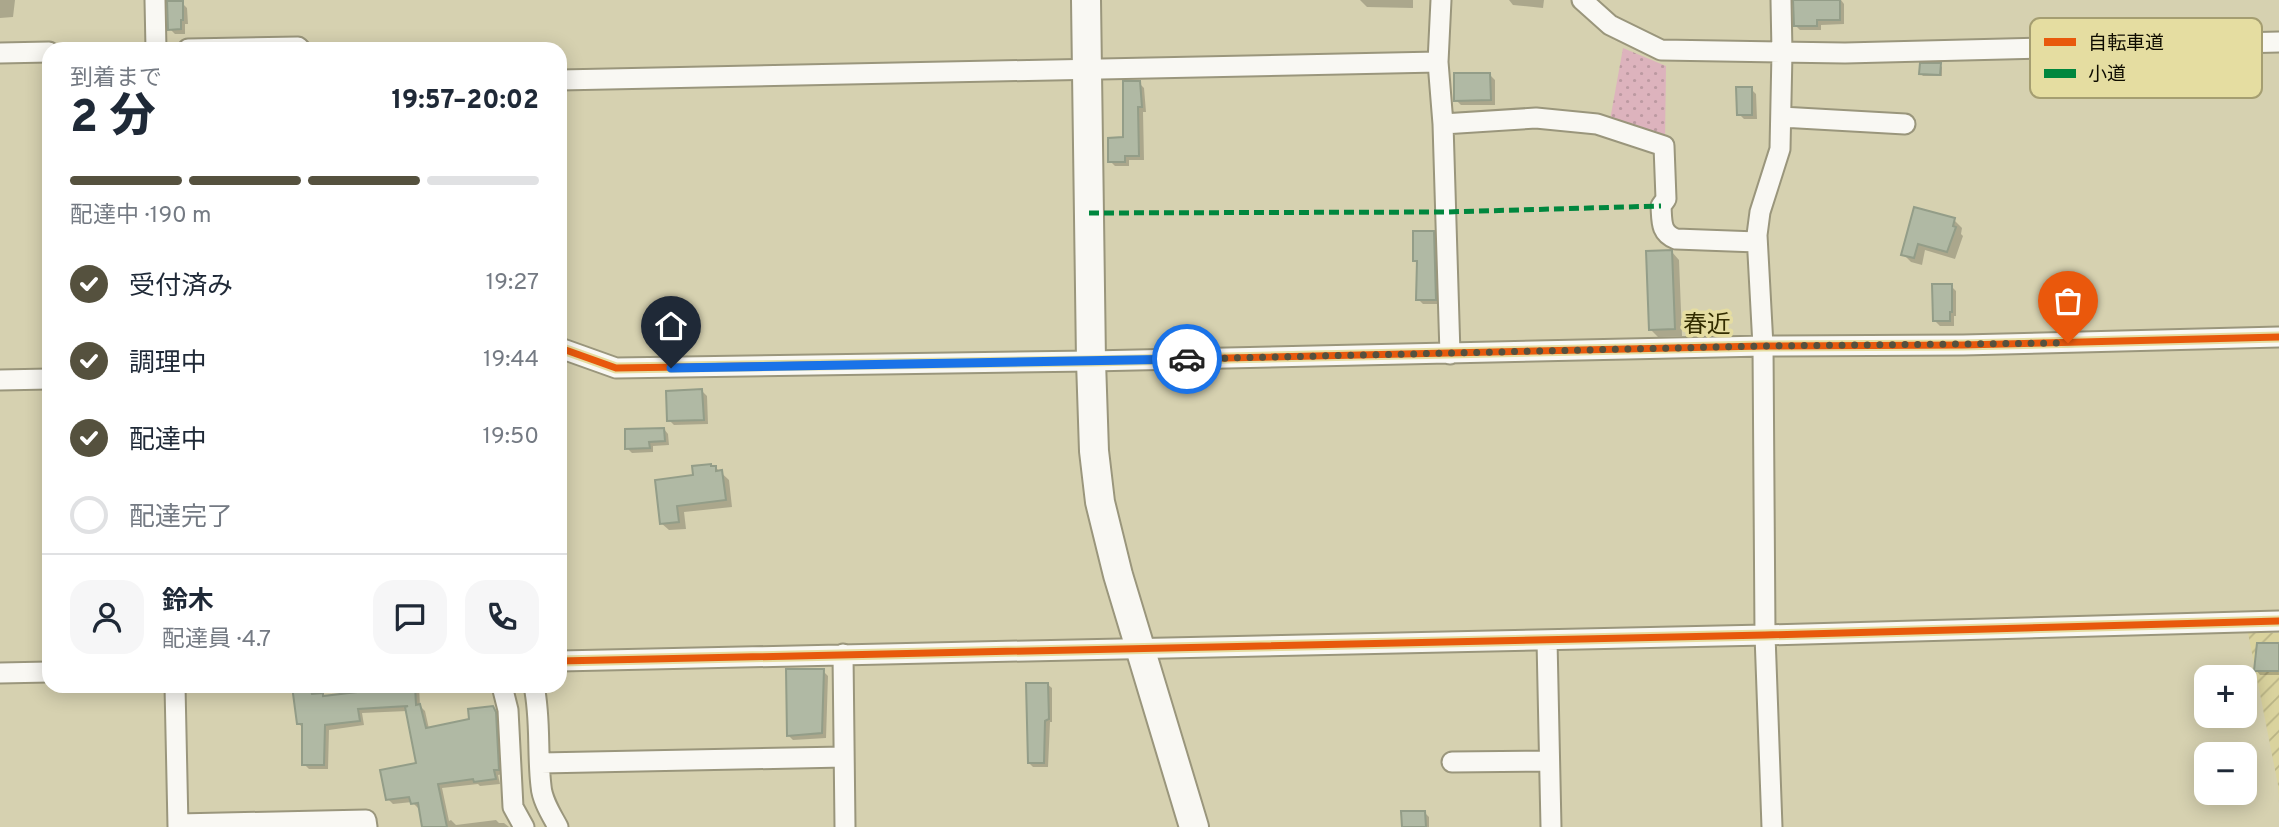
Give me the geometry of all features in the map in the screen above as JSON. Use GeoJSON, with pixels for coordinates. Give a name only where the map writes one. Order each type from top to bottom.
{"type":"FeatureCollection","features":[{"type":"Feature","properties":{"kind":"street"},"geometry":{"type":"LineString","coordinates":[[155,0],[156,42]]}},
{"type":"Feature","properties":{"kind":"street"},"geometry":{"type":"LineString","coordinates":[[1086,0],[1091,361],[1094,451],[1100,502],[1111,549],[1194,827]]}},
{"type":"Feature","properties":{"kind":"street"},"geometry":{"type":"LineString","coordinates":[[1441,0],[1438,62],[1443,124],[1450,354]]}},
{"type":"Feature","properties":{"kind":"street"},"geometry":{"type":"LineString","coordinates":[[1582,0],[1611,25],[1661,50],[1845,53],[2030,48]]}},
{"type":"Feature","properties":{"kind":"street"},"geometry":{"type":"LineString","coordinates":[[1772,827],[1765,635],[1763,346],[1758,242],[1760,212],[1780,149],[1781,0]]}},
{"type":"Feature","properties":{"kind":"street"},"geometry":{"type":"LineString","coordinates":[[0,53],[42,52]]}},
{"type":"Feature","properties":{"kind":"street"},"geometry":{"type":"LineString","coordinates":[[567,80],[1438,62]]}},
{"type":"Feature","properties":{"kind":"street"},"geometry":{"type":"LineString","coordinates":[[1781,117],[1905,124]]}},
{"type":"Feature","properties":{"kind":"street"},"geometry":{"type":"LineString","coordinates":[[1443,124],[1536,118],[1597,124],[1664,146],[1666,199],[1661,206],[1662,229],[1667,236],[1676,239],[1758,242]]}},
{"type":"Feature","properties":{"kind":"street"},"geometry":{"type":"LineString","coordinates":[[567,350],[616,368],[1091,361],[1763,346],[1963,345],[2279,337]]}},
{"type":"Feature","properties":{"kind":"street"},"geometry":{"type":"LineString","coordinates":[[0,380],[42,379]]}},
{"type":"Feature","properties":{"kind":"street"},"geometry":{"type":"LineString","coordinates":[[567,662],[2279,621]]}},
{"type":"Feature","properties":{"kind":"street"},"geometry":{"type":"LineString","coordinates":[[1547,640],[1551,827]]}},
{"type":"Feature","properties":{"kind":"street"},"geometry":{"type":"LineString","coordinates":[[843,654],[845,827]]}},
{"type":"Feature","properties":{"kind":"street"},"geometry":{"type":"LineString","coordinates":[[0,673],[42,672]]}},
{"type":"Feature","properties":{"kind":"street"},"geometry":{"type":"LineString","coordinates":[[175,693],[178,826],[366,820],[367,827]]}},
{"type":"Feature","properties":{"kind":"street"},"geometry":{"type":"LineString","coordinates":[[504,693],[508,710],[513,807],[524,827]]}},
{"type":"Feature","properties":{"kind":"street"},"geometry":{"type":"LineString","coordinates":[[536,693],[541,788],[558,827]]}},
{"type":"Feature","properties":{"kind":"street"},"geometry":{"type":"LineString","coordinates":[[541,763],[844,757]]}},
{"type":"Feature","properties":{"kind":"street"},"geometry":{"type":"LineString","coordinates":[[1451,762],[1549,761]]}},
{"type":"Feature","properties":{"kind":"shaded area"},"geometry":{"type":"Polygon","coordinates":[[[1623,48],[1666,66],[1665,141],[1608,131],[1623,48]]]}},
{"type":"Feature","properties":{"kind":"shaded area"},"geometry":{"type":"Polygon","coordinates":[[[2248,633],[2279,633],[2279,803],[2278,785],[2257,679],[2257,665],[2254,665],[2248,633]]]}},
{"type":"Feature","properties":{"kind":"building"},"geometry":{"type":"Polygon","coordinates":[[[1793,0],[1840,0],[1840,20],[1817,20],[1817,26],[1794,26],[1793,0]]]}},
{"type":"Feature","properties":{"kind":"building"},"geometry":{"type":"Polygon","coordinates":[[[167,1],[183,1],[181,29],[168,30],[167,1]]]}},
{"type":"Feature","properties":{"kind":"building"},"geometry":{"type":"Polygon","coordinates":[[[1920,63],[1941,63],[1940,75],[1919,74],[1920,63]]]}},
{"type":"Feature","properties":{"kind":"building"},"geometry":{"type":"Polygon","coordinates":[[[1454,73],[1490,73],[1491,100],[1454,101],[1454,73]]]}},
{"type":"Feature","properties":{"kind":"building"},"geometry":{"type":"Polygon","coordinates":[[[1123,81],[1140,81],[1142,107],[1138,107],[1139,156],[1125,156],[1125,162],[1108,162],[1108,138],[1123,137],[1123,81]]]}},
{"type":"Feature","properties":{"kind":"building"},"geometry":{"type":"Polygon","coordinates":[[[1736,87],[1752,87],[1752,115],[1737,115],[1736,87]]]}},
{"type":"Feature","properties":{"kind":"building"},"geometry":{"type":"Polygon","coordinates":[[[1914,207],[1955,218],[1953,226],[1956,227],[1947,252],[1918,244],[1914,258],[1901,255],[1914,207]]]}},
{"type":"Feature","properties":{"kind":"building"},"geometry":{"type":"Polygon","coordinates":[[[1413,231],[1434,231],[1436,300],[1416,300],[1417,261],[1413,261],[1413,231]]]}},
{"type":"Feature","properties":{"kind":"building"},"geometry":{"type":"Polygon","coordinates":[[[1672,250],[1675,329],[1649,330],[1646,251],[1672,250]]]}},
{"type":"Feature","properties":{"kind":"building"},"geometry":{"type":"Polygon","coordinates":[[[1932,284],[1952,284],[1950,321],[1933,321],[1932,284]]]}},
{"type":"Feature","properties":{"kind":"building"},"geometry":{"type":"Polygon","coordinates":[[[702,389],[704,420],[667,421],[666,391],[702,389]]]}},
{"type":"Feature","properties":{"kind":"building"},"geometry":{"type":"Polygon","coordinates":[[[664,428],[665,441],[649,442],[650,448],[625,449],[625,429],[664,428]]]}},
{"type":"Feature","properties":{"kind":"building"},"geometry":{"type":"Polygon","coordinates":[[[692,466],[716,466],[716,471],[722,470],[726,500],[677,506],[679,522],[660,524],[655,480],[693,475],[692,466]]]}},
{"type":"Feature","properties":{"kind":"building"},"geometry":{"type":"Polygon","coordinates":[[[2257,643],[2279,643],[2279,671],[2257,671],[2257,665],[2255,665],[2257,643]]]}},
{"type":"Feature","properties":{"kind":"building"},"geometry":{"type":"Polygon","coordinates":[[[786,669],[824,669],[822,733],[787,736],[786,669]]]}},
{"type":"Feature","properties":{"kind":"building"},"geometry":{"type":"Polygon","coordinates":[[[1026,683],[1048,683],[1049,719],[1045,721],[1044,763],[1028,763],[1026,683]]]}},
{"type":"Feature","properties":{"kind":"building"},"geometry":{"type":"Polygon","coordinates":[[[293,693],[323,693],[323,696],[348,693],[415,693],[416,705],[420,704],[426,728],[469,719],[468,709],[493,706],[496,712],[499,770],[494,770],[496,779],[438,784],[447,827],[422,827],[418,803],[411,804],[409,797],[386,800],[380,770],[416,763],[405,707],[408,706],[358,709],[360,721],[325,725],[324,765],[302,765],[302,724],[297,724],[293,693]]]}},
{"type":"Feature","properties":{"kind":"building"},"geometry":{"type":"Polygon","coordinates":[[[1401,811],[1425,811],[1426,827],[1402,827],[1401,811]]]}},
{"type":"Feature","properties":{"kind":"marked path"},"geometry":{"type":"LineString","coordinates":[[1089,213],[1445,212],[1661,206]]}},
{"type":"Feature","properties":{"kind":"cycle path"},"geometry":{"type":"LineString","coordinates":[[567,350],[616,368],[1091,361],[1763,346],[1963,345],[2279,337]]}},
{"type":"Feature","properties":{"kind":"cycle path"},"geometry":{"type":"LineString","coordinates":[[567,661],[2279,621]]}},
{"type":"Feature","properties":{"kind":"way so far"},"geometry":{"type":"LineString","coordinates":[[1187,359],[1763,346],[2068,343]]}},
{"type":"Feature","properties":{"kind":"district","name":"春近"},"geometry":{"type":"Point","coordinates":[1707,324]}},
{"type":"Feature","properties":{"kind":"route"},"geometry":{"type":"LineString","coordinates":[[671,368],[1187,359]]}}]}
